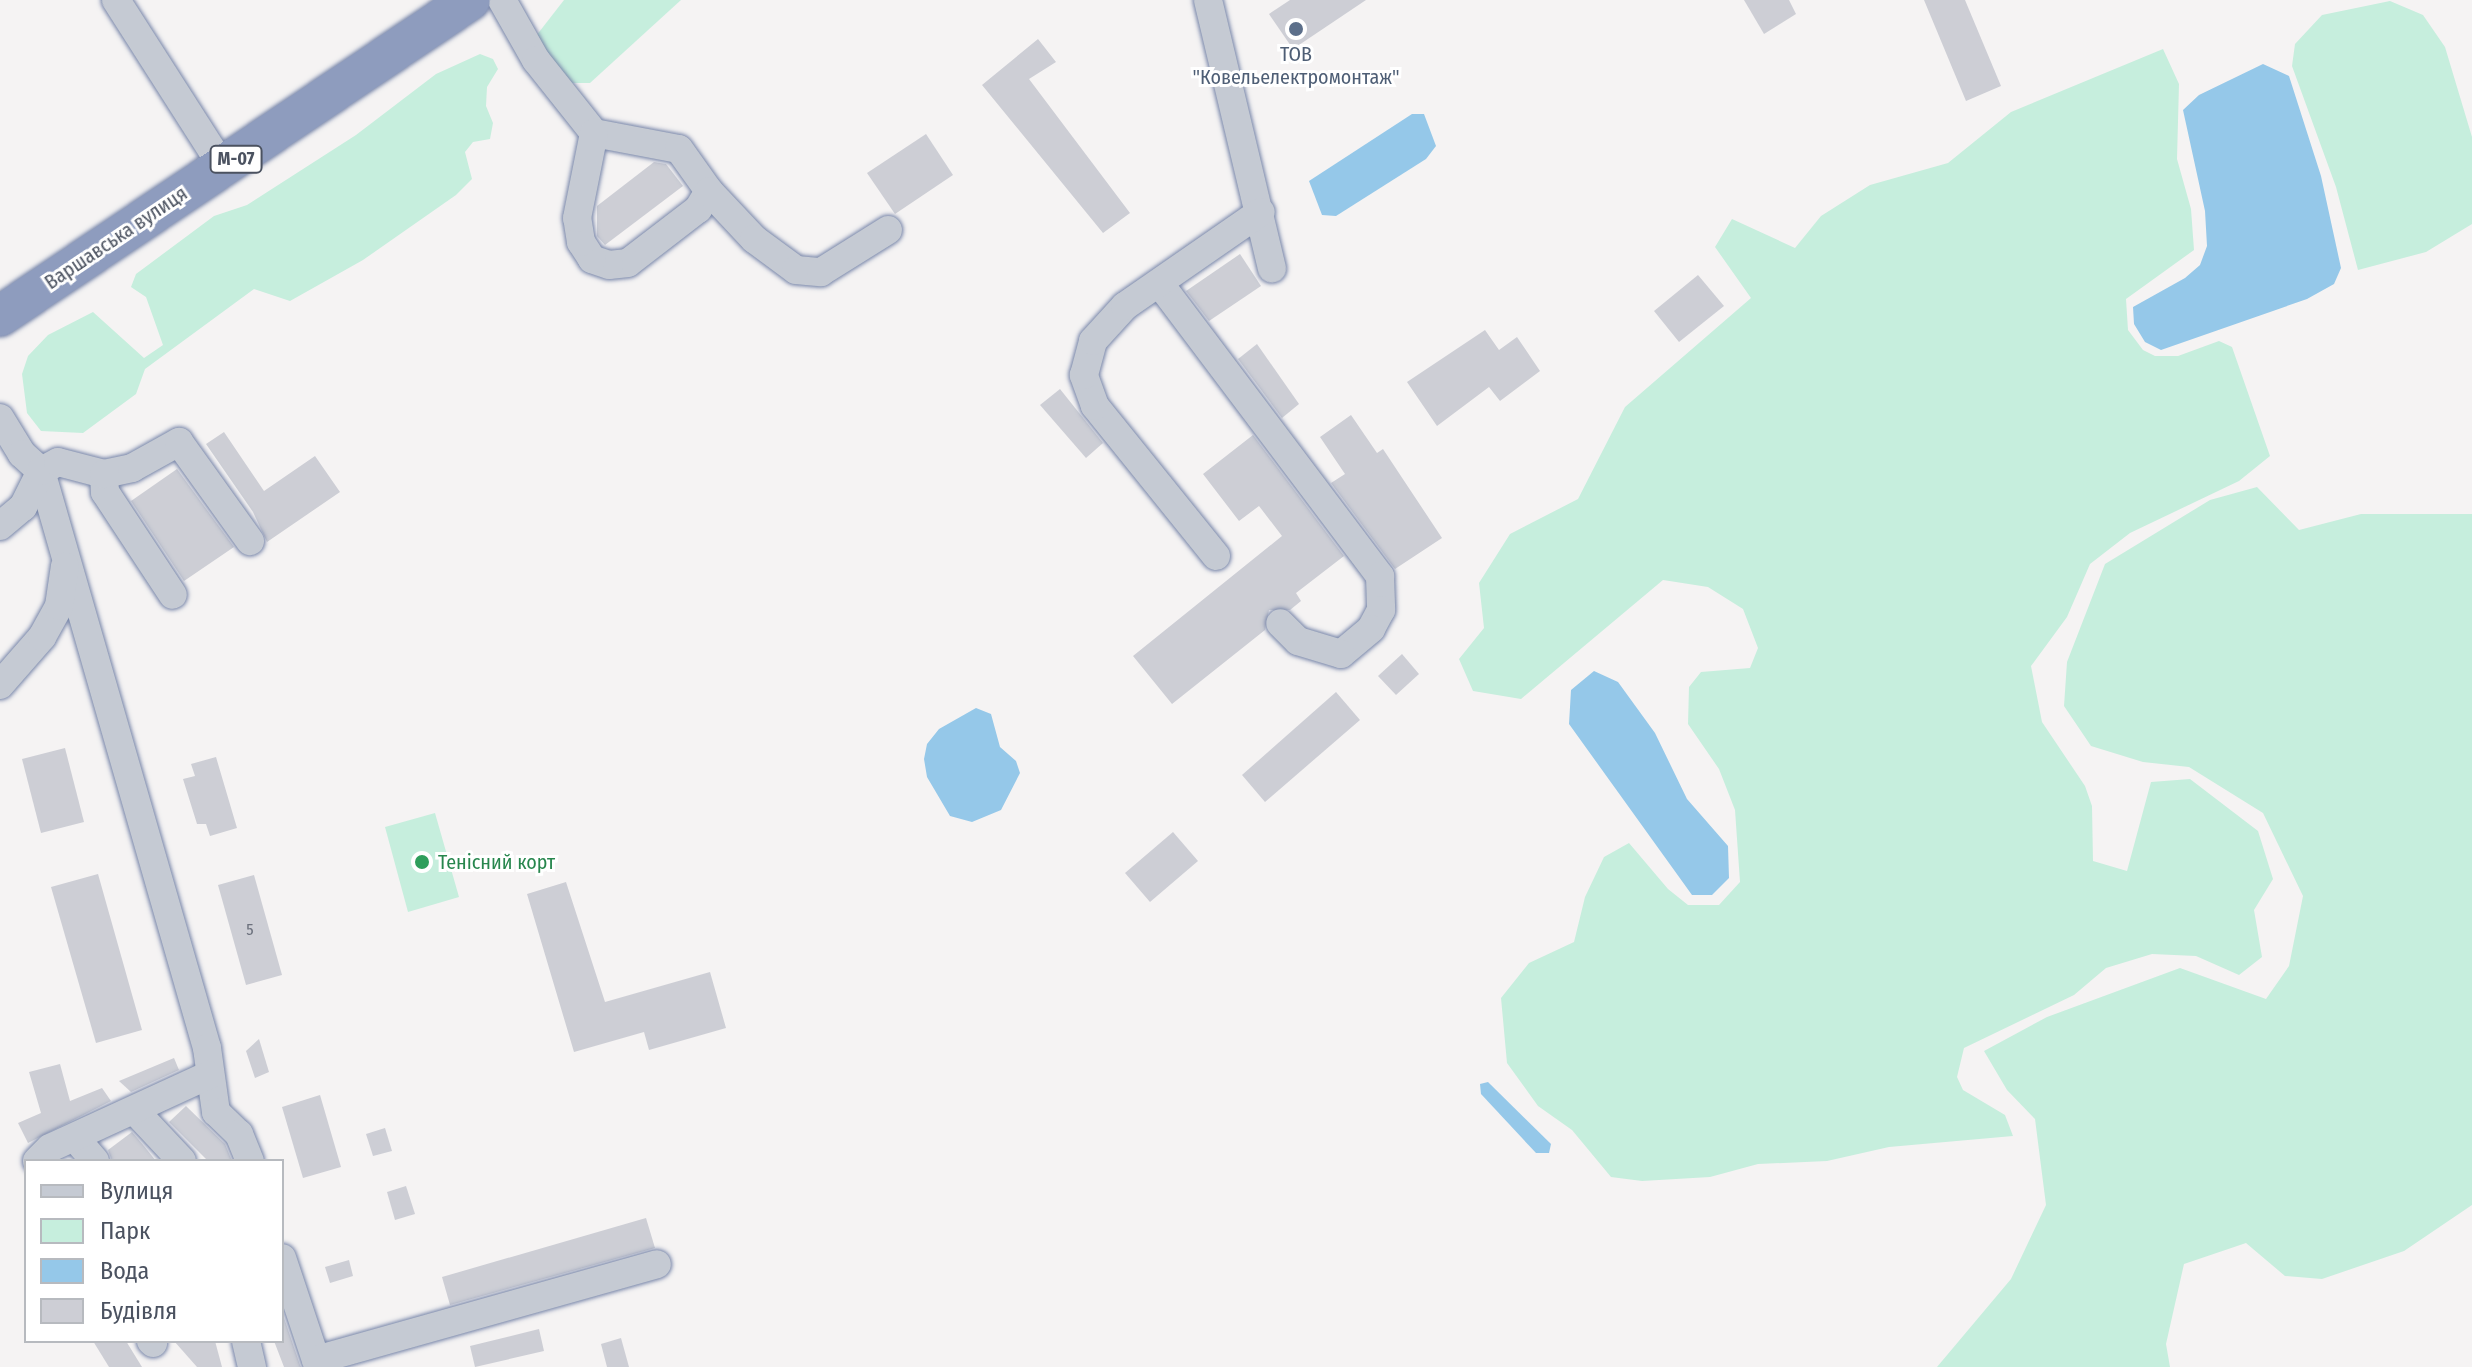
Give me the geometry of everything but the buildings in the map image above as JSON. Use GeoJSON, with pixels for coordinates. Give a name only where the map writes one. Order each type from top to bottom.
{"type":"FeatureCollection","features":[{"type":"Feature","properties":{"kind":"highway","name":"Варшавська вулиця"},"geometry":{"type":"LineString","coordinates":[[0,316],[470,0]]}},
{"type":"Feature","properties":{"kind":"street"},"geometry":{"type":"LineString","coordinates":[[116,0],[223,167]]}},
{"type":"Feature","properties":{"kind":"street"},"geometry":{"type":"LineString","coordinates":[[502,0],[536,60],[594,133],[679,149],[709,191],[754,239],[796,270],[821,272],[888,230]]}},
{"type":"Feature","properties":{"kind":"street"},"geometry":{"type":"LineString","coordinates":[[1208,0],[1272,268]]}},
{"type":"Feature","properties":{"kind":"street"},"geometry":{"type":"LineString","coordinates":[[594,133],[577,218],[581,242],[592,259],[609,265],[628,263],[698,209],[709,191]]}},
{"type":"Feature","properties":{"kind":"street"},"geometry":{"type":"LineString","coordinates":[[1216,556],[1095,406],[1084,375],[1093,341],[1125,306],[1261,212]]}},
{"type":"Feature","properties":{"kind":"street"},"geometry":{"type":"LineString","coordinates":[[1160,284],[1380,576],[1381,610],[1371,629],[1341,654],[1298,641],[1280,623]]}},
{"type":"Feature","properties":{"kind":"street"},"geometry":{"type":"LineString","coordinates":[[0,418],[22,454],[41,471],[207,1048],[216,1112],[239,1134],[249,1159]]}},
{"type":"Feature","properties":{"kind":"street"},"geometry":{"type":"LineString","coordinates":[[0,526],[23,507],[41,471],[58,462],[104,474],[132,468],[179,442],[250,541]]}},
{"type":"Feature","properties":{"kind":"street"},"geometry":{"type":"LineString","coordinates":[[104,474],[105,492],[173,595]]}},
{"type":"Feature","properties":{"kind":"street"},"geometry":{"type":"LineString","coordinates":[[0,685],[42,637],[59,606],[67,558]]}},
{"type":"Feature","properties":{"kind":"street"},"geometry":{"type":"LineString","coordinates":[[39,1159],[50,1148],[136,1112],[209,1075]]}},
{"type":"Feature","properties":{"kind":"street"},"geometry":{"type":"LineString","coordinates":[[136,1112],[180,1159]]}},
{"type":"Feature","properties":{"kind":"street"},"geometry":{"type":"LineString","coordinates":[[76,1139],[93,1159]]}},
{"type":"Feature","properties":{"kind":"street"},"geometry":{"type":"LineString","coordinates":[[284,1264],[316,1360],[657,1264]]}},
{"type":"Feature","properties":{"kind":"street"},"geometry":{"type":"LineString","coordinates":[[246,1343],[252,1367]]}},
{"type":"Feature","properties":{"kind":"green space"},"geometry":{"type":"Polygon","coordinates":[[[564,0],[681,0],[590,83],[564,83],[529,45],[564,0]]]}},
{"type":"Feature","properties":{"kind":"green space"},"geometry":{"type":"Polygon","coordinates":[[[2390,1],[2423,15],[2445,47],[2472,137],[2472,224],[2426,252],[2358,270],[2336,187],[2292,66],[2295,44],[2322,15],[2390,1]]]}},
{"type":"Feature","properties":{"kind":"green space"},"geometry":{"type":"Polygon","coordinates":[[[2163,49],[2179,84],[2177,159],[2191,209],[2194,250],[2126,299],[2128,330],[2143,350],[2155,356],[2178,356],[2219,341],[2232,347],[2270,456],[2239,481],[2130,533],[2090,564],[2067,617],[2031,666],[2042,722],[2085,786],[2092,806],[2093,861],[2127,871],[2151,782],[2190,779],[2258,831],[2273,879],[2254,910],[2262,957],[2239,975],[2196,956],[2152,954],[2106,968],[2074,995],[1964,1048],[1957,1077],[1963,1090],[2005,1115],[2013,1136],[1889,1147],[1827,1161],[1758,1164],[1710,1177],[1642,1181],[1611,1177],[1572,1130],[1538,1106],[1507,1063],[1501,998],[1529,963],[1574,942],[1585,897],[1604,857],[1629,843],[1668,889],[1688,905],[1719,905],[1740,882],[1735,810],[1719,769],[1688,724],[1689,687],[1701,672],[1750,668],[1758,648],[1743,609],[1708,587],[1663,580],[1521,699],[1473,691],[1459,659],[1484,628],[1479,583],[1510,534],[1578,499],[1625,407],[1751,298],[1715,247],[1732,219],[1795,248],[1821,216],[1870,185],[1948,163],[2011,112],[2163,49]]]}},
{"type":"Feature","properties":{"kind":"green space"},"geometry":{"type":"Polygon","coordinates":[[[480,54],[493,59],[498,69],[487,87],[486,106],[493,123],[490,139],[473,142],[465,152],[472,179],[456,195],[363,260],[290,301],[254,289],[145,369],[136,394],[83,433],[41,431],[27,413],[22,374],[28,356],[48,335],[93,312],[144,358],[163,345],[146,297],[131,287],[136,274],[214,216],[247,205],[356,135],[436,74],[480,54]]]}},
{"type":"Feature","properties":{"kind":"green space"},"geometry":{"type":"Polygon","coordinates":[[[2257,487],[2299,530],[2361,514],[2472,514],[2472,1205],[2404,1251],[2322,1279],[2285,1276],[2246,1243],[2184,1264],[2166,1344],[2170,1367],[1937,1367],[2011,1279],[2046,1205],[2035,1119],[2007,1090],[1984,1051],[2047,1017],[2180,968],[2266,999],[2289,966],[2303,896],[2263,813],[2189,767],[2143,762],[2091,746],[2064,706],[2067,662],[2105,564],[2210,500],[2257,487]]]}},
{"type":"Feature","properties":{"kind":"green space","name":"Тенісний корт"},"geometry":{"type":"Polygon","coordinates":[[[435,813],[459,897],[408,912],[385,827],[435,813]]]}},
{"type":"Feature","properties":{"kind":"water"},"geometry":{"type":"Polygon","coordinates":[[[2263,64],[2289,76],[2321,176],[2341,268],[2334,284],[2307,299],[2161,350],[2145,342],[2134,324],[2133,307],[2185,278],[2200,265],[2207,246],[2205,211],[2183,110],[2199,95],[2263,64]]]}},
{"type":"Feature","properties":{"kind":"water"},"geometry":{"type":"Polygon","coordinates":[[[1412,114],[1424,114],[1436,146],[1426,159],[1336,216],[1322,215],[1309,181],[1412,114]]]}},
{"type":"Feature","properties":{"kind":"water"},"geometry":{"type":"Polygon","coordinates":[[[1594,671],[1618,682],[1655,733],[1687,799],[1728,846],[1729,878],[1712,895],[1692,895],[1569,724],[1571,690],[1594,671]]]}},
{"type":"Feature","properties":{"kind":"water"},"geometry":{"type":"Polygon","coordinates":[[[976,708],[991,714],[1000,747],[1016,761],[1020,773],[1001,810],[972,822],[950,816],[927,777],[924,759],[927,744],[939,729],[976,708]]]}},
{"type":"Feature","properties":{"kind":"water"},"geometry":{"type":"Polygon","coordinates":[[[1488,1082],[1551,1144],[1549,1153],[1536,1153],[1481,1094],[1480,1084],[1488,1082]]]}},
{"type":"Feature","properties":{"kind":"place","name":"ТОВ \"Ковельелектромонтаж\""},"geometry":{"type":"Point","coordinates":[1296,29]}},
{"type":"Feature","properties":{"kind":"place","name":"Тенісний корт"},"geometry":{"type":"Point","coordinates":[422,862]}}]}
